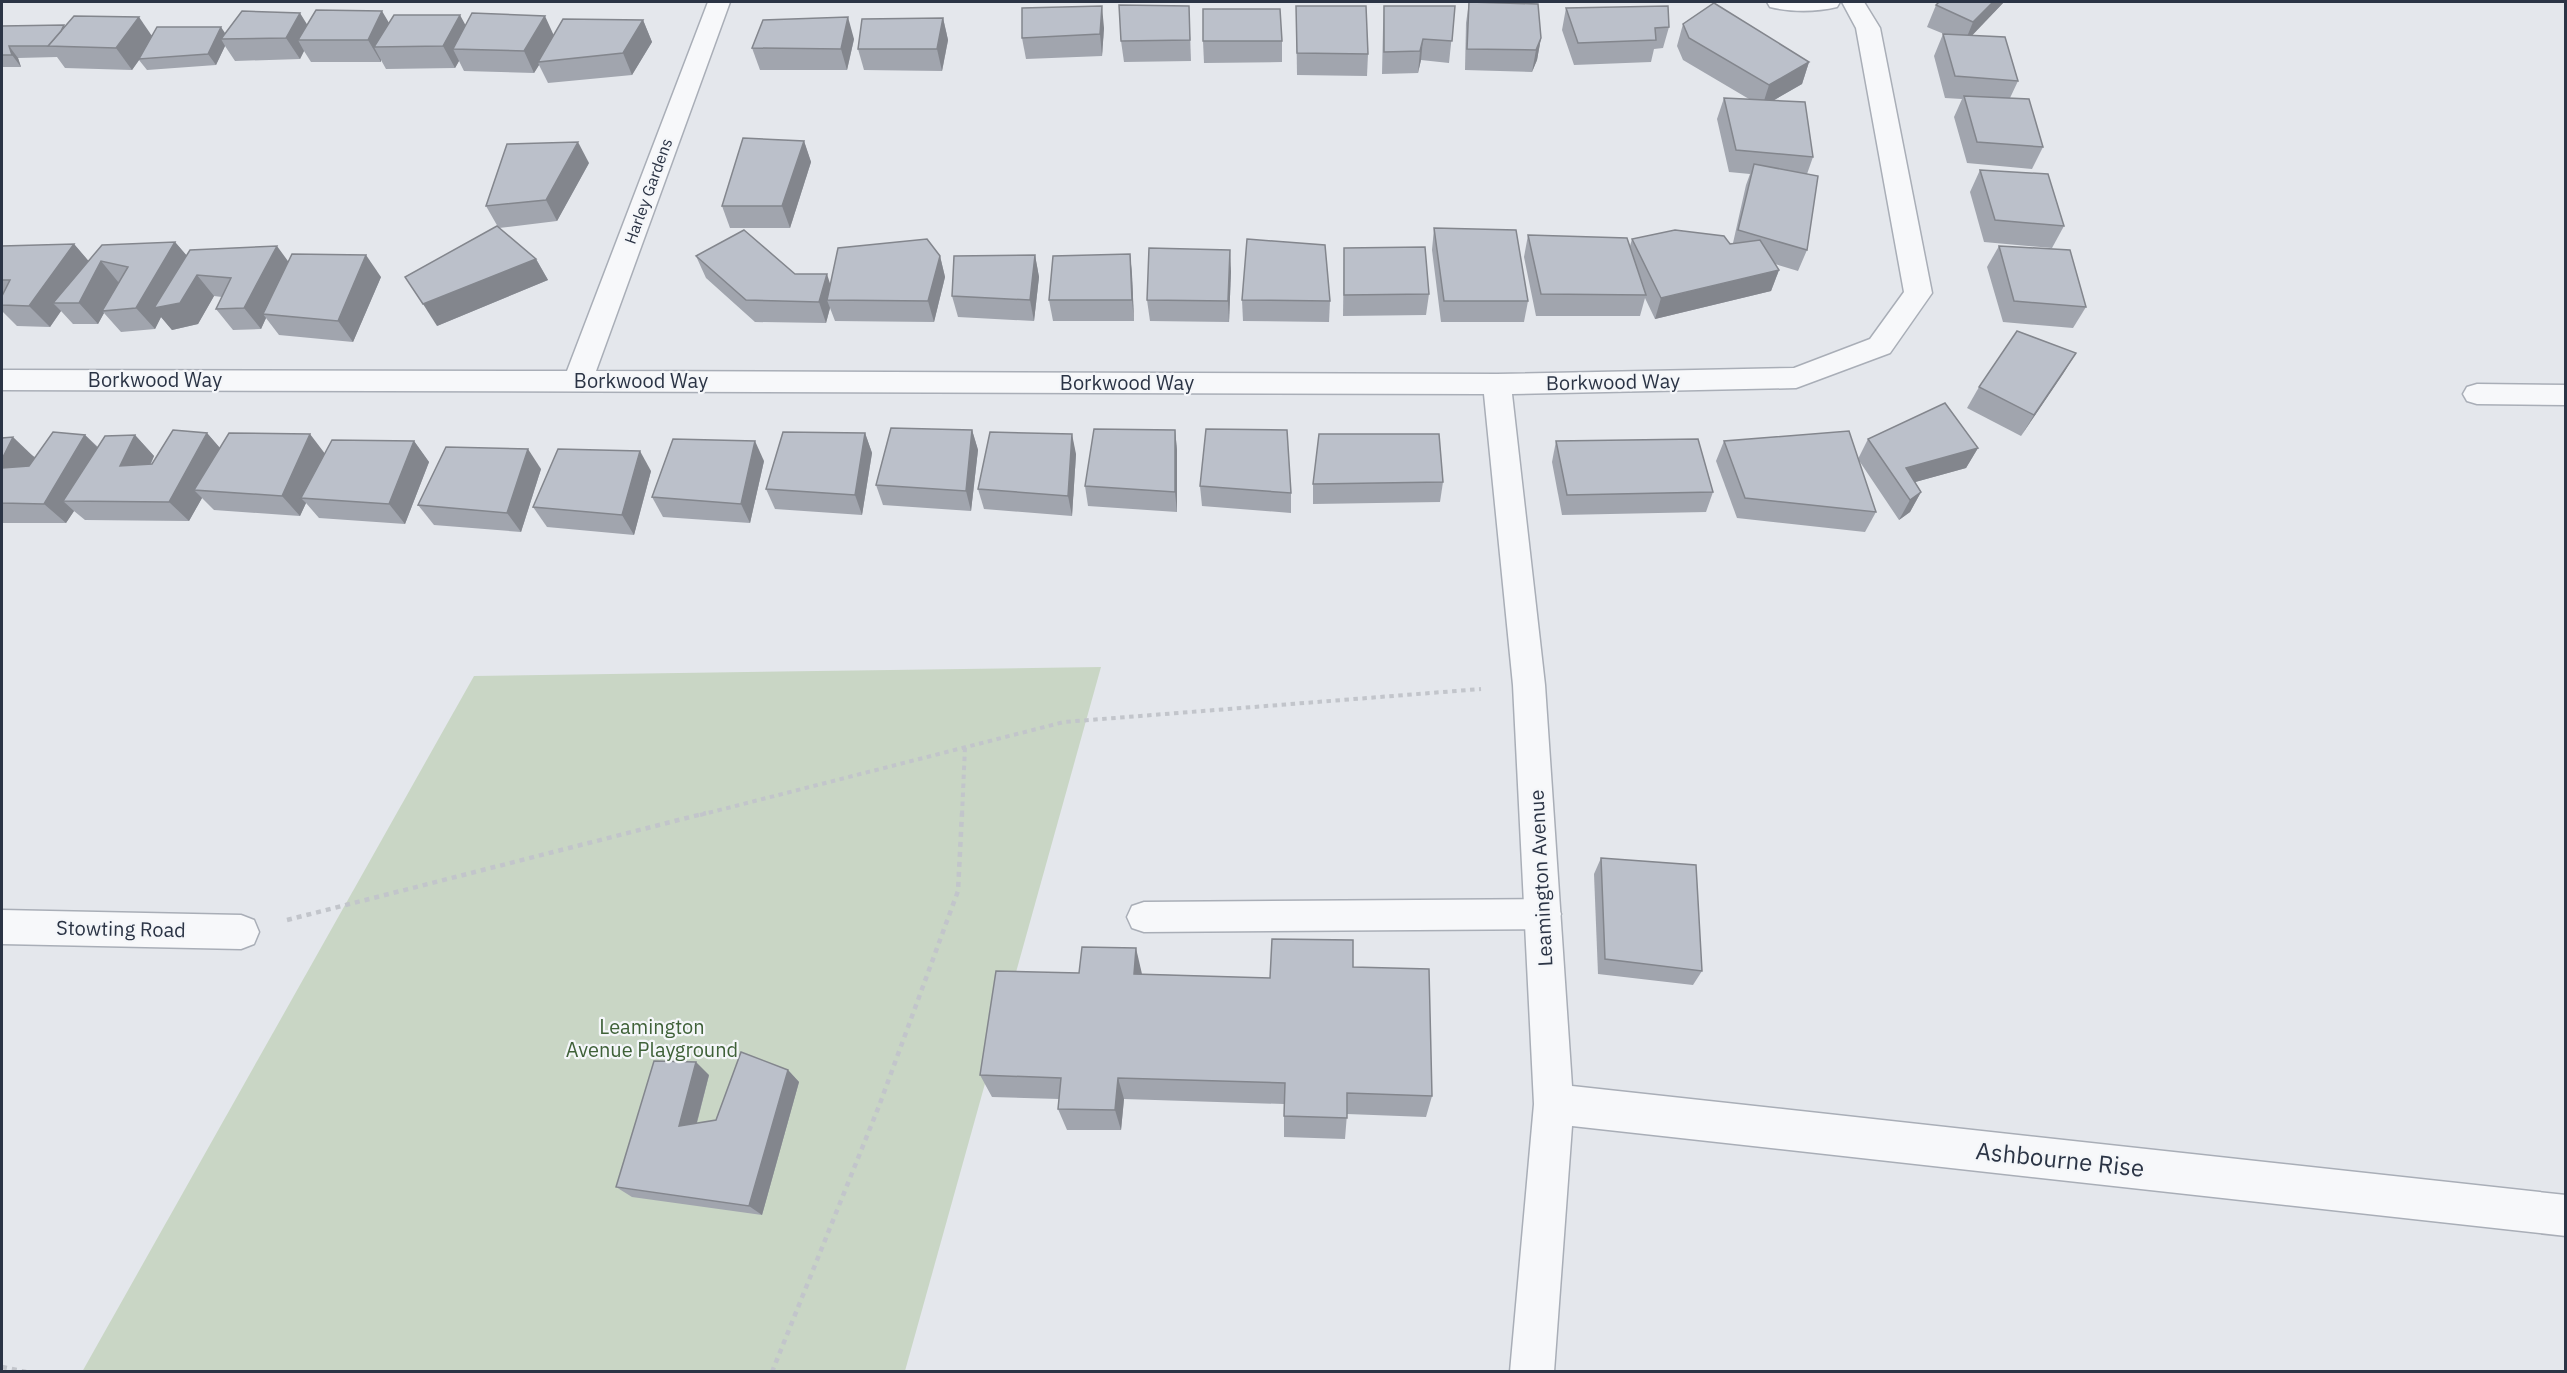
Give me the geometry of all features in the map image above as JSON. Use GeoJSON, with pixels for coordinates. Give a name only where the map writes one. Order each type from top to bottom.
{"type":"FeatureCollection","features":[{"type":"Feature","properties":{"kind":"street","name":"Harley Gardens"},"geometry":{"type":"LineString","coordinates":[[578,381],[719,2]]}},
{"type":"Feature","properties":{"kind":"street"},"geometry":{"type":"LineString","coordinates":[[1778,2],[1803,4],[1829,2]]}},
{"type":"Feature","properties":{"kind":"street","name":"Borkwood Way"},"geometry":{"type":"LineString","coordinates":[[2,380],[1497,384],[1796,378],[1880,346],[1918,293],[1868,28],[1853,2]]}},
{"type":"Feature","properties":{"kind":"street","name":"Leamington Avenue"},"geometry":{"type":"LineString","coordinates":[[1497,384],[1529,685],[1554,1104],[1532,1371]]}},
{"type":"Feature","properties":{"kind":"street"},"geometry":{"type":"LineString","coordinates":[[2476,394],[2565,395]]}},
{"type":"Feature","properties":{"kind":"street","name":"Stowting Road"},"geometry":{"type":"LineString","coordinates":[[2,927],[241,932]]}},
{"type":"Feature","properties":{"kind":"street","name":"Ashbourne Rise"},"geometry":{"type":"LineString","coordinates":[[1554,1104],[2565,1216]]}},
{"type":"Feature","properties":{"kind":"lane"},"geometry":{"type":"LineString","coordinates":[[1144,917],[1544,914]]}},
{"type":"Feature","properties":{"kind":"path"},"geometry":{"type":"LineString","coordinates":[[241,932],[1064,722],[1529,685]]}},
{"type":"Feature","properties":{"kind":"path"},"geometry":{"type":"LineString","coordinates":[[772,1371],[879,1106],[958,891],[965,747]]}},
{"type":"Feature","properties":{"kind":"path"},"geometry":{"type":"LineString","coordinates":[[2,1367],[26,1371]]}},
{"type":"Feature","properties":{"kind":"green space","name":"Leamington Avenue Playground"},"geometry":{"type":"Polygon","coordinates":[[[1101,667],[905,1371],[82,1372],[474,676],[1101,667]]]}},
{"type":"Feature","properties":{"kind":"building"},"geometry":{"type":"Polygon","coordinates":[[[1469,2],[1538,4],[1541,38],[1536,50],[1467,49],[1469,2]]]}},
{"type":"Feature","properties":{"kind":"building"},"geometry":{"type":"Polygon","coordinates":[[[1939,2],[1993,2],[1973,22],[1936,5],[1939,2]]]}},
{"type":"Feature","properties":{"kind":"building"},"geometry":{"type":"Polygon","coordinates":[[[1714,3],[1809,62],[1769,85],[1689,38],[1683,24],[1714,3]]]}},
{"type":"Feature","properties":{"kind":"building"},"geometry":{"type":"Polygon","coordinates":[[[1119,5],[1189,6],[1190,40],[1121,41],[1119,5]]]}},
{"type":"Feature","properties":{"kind":"building"},"geometry":{"type":"Polygon","coordinates":[[[1102,6],[1100,34],[1022,38],[1022,8],[1102,6]]]}},
{"type":"Feature","properties":{"kind":"building"},"geometry":{"type":"Polygon","coordinates":[[[1296,6],[1366,6],[1368,54],[1297,53],[1296,6]]]}},
{"type":"Feature","properties":{"kind":"building"},"geometry":{"type":"Polygon","coordinates":[[[1384,6],[1455,6],[1452,41],[1423,39],[1420,51],[1384,52],[1384,6]]]}},
{"type":"Feature","properties":{"kind":"building"},"geometry":{"type":"Polygon","coordinates":[[[1668,6],[1669,27],[1655,28],[1656,40],[1578,43],[1566,8],[1668,6]]]}},
{"type":"Feature","properties":{"kind":"building"},"geometry":{"type":"Polygon","coordinates":[[[1203,9],[1280,9],[1282,41],[1203,41],[1203,9]]]}},
{"type":"Feature","properties":{"kind":"building"},"geometry":{"type":"Polygon","coordinates":[[[316,10],[382,11],[368,40],[298,40],[316,10]]]}},
{"type":"Feature","properties":{"kind":"building"},"geometry":{"type":"Polygon","coordinates":[[[242,11],[300,13],[286,38],[221,39],[242,11]]]}},
{"type":"Feature","properties":{"kind":"building"},"geometry":{"type":"Polygon","coordinates":[[[472,13],[545,16],[524,51],[453,49],[472,13]]]}},
{"type":"Feature","properties":{"kind":"building"},"geometry":{"type":"Polygon","coordinates":[[[394,15],[460,15],[443,46],[374,47],[394,15]]]}},
{"type":"Feature","properties":{"kind":"building"},"geometry":{"type":"Polygon","coordinates":[[[74,16],[139,17],[116,48],[48,46],[74,16]]]}},
{"type":"Feature","properties":{"kind":"building"},"geometry":{"type":"Polygon","coordinates":[[[848,17],[841,49],[752,48],[763,20],[848,17]]]}},
{"type":"Feature","properties":{"kind":"building"},"geometry":{"type":"Polygon","coordinates":[[[943,18],[937,49],[858,49],[862,19],[943,18]]]}},
{"type":"Feature","properties":{"kind":"building"},"geometry":{"type":"Polygon","coordinates":[[[563,19],[643,20],[623,53],[538,62],[563,19]]]}},
{"type":"Feature","properties":{"kind":"building"},"geometry":{"type":"Polygon","coordinates":[[[64,25],[48,46],[9,46],[12,55],[2,55],[2,26],[64,25]]]}},
{"type":"Feature","properties":{"kind":"building"},"geometry":{"type":"Polygon","coordinates":[[[157,27],[221,27],[208,54],[139,59],[157,27]]]}},
{"type":"Feature","properties":{"kind":"building"},"geometry":{"type":"Polygon","coordinates":[[[1943,34],[2005,37],[2018,81],[1955,76],[1943,34]]]}},
{"type":"Feature","properties":{"kind":"building"},"geometry":{"type":"Polygon","coordinates":[[[1964,96],[2029,99],[2043,147],[1977,142],[1964,96]]]}},
{"type":"Feature","properties":{"kind":"building"},"geometry":{"type":"Polygon","coordinates":[[[1724,98],[1805,102],[1813,157],[1736,150],[1724,98]]]}},
{"type":"Feature","properties":{"kind":"building"},"geometry":{"type":"Polygon","coordinates":[[[743,138],[804,141],[782,206],[722,206],[743,138]]]}},
{"type":"Feature","properties":{"kind":"building"},"geometry":{"type":"Polygon","coordinates":[[[578,142],[546,200],[486,206],[507,144],[578,142]]]}},
{"type":"Feature","properties":{"kind":"building"},"geometry":{"type":"Polygon","coordinates":[[[1754,164],[1818,176],[1807,250],[1738,230],[1754,164]]]}},
{"type":"Feature","properties":{"kind":"building"},"geometry":{"type":"Polygon","coordinates":[[[1980,170],[2048,174],[2064,226],[1995,220],[1980,170]]]}},
{"type":"Feature","properties":{"kind":"building"},"geometry":{"type":"Polygon","coordinates":[[[497,226],[536,259],[423,304],[405,277],[497,226]]]}},
{"type":"Feature","properties":{"kind":"building"},"geometry":{"type":"Polygon","coordinates":[[[1434,228],[1516,230],[1528,301],[1444,301],[1434,228]]]}},
{"type":"Feature","properties":{"kind":"building"},"geometry":{"type":"Polygon","coordinates":[[[744,230],[795,274],[827,274],[819,302],[746,300],[696,256],[744,230]]]}},
{"type":"Feature","properties":{"kind":"building"},"geometry":{"type":"Polygon","coordinates":[[[1675,230],[1724,236],[1730,244],[1760,240],[1779,270],[1661,298],[1632,239],[1675,230]]]}},
{"type":"Feature","properties":{"kind":"building"},"geometry":{"type":"Polygon","coordinates":[[[1528,235],[1627,238],[1646,295],[1541,294],[1528,235]]]}},
{"type":"Feature","properties":{"kind":"building"},"geometry":{"type":"Polygon","coordinates":[[[927,239],[940,256],[928,301],[827,300],[838,248],[927,239]]]}},
{"type":"Feature","properties":{"kind":"building"},"geometry":{"type":"Polygon","coordinates":[[[1247,239],[1325,245],[1330,301],[1242,300],[1247,239]]]}},
{"type":"Feature","properties":{"kind":"building"},"geometry":{"type":"Polygon","coordinates":[[[175,242],[136,308],[102,311],[128,267],[101,261],[79,303],[53,303],[102,245],[175,242]]]}},
{"type":"Feature","properties":{"kind":"building"},"geometry":{"type":"Polygon","coordinates":[[[74,244],[29,306],[2,305],[2,296],[10,280],[2,280],[2,246],[74,244]]]}},
{"type":"Feature","properties":{"kind":"building"},"geometry":{"type":"Polygon","coordinates":[[[277,246],[244,308],[216,309],[231,278],[197,275],[180,303],[154,308],[190,250],[277,246]]]}},
{"type":"Feature","properties":{"kind":"building"},"geometry":{"type":"Polygon","coordinates":[[[1999,246],[2070,250],[2086,307],[2014,301],[1999,246]]]}},
{"type":"Feature","properties":{"kind":"building"},"geometry":{"type":"Polygon","coordinates":[[[1425,247],[1429,294],[1344,295],[1344,248],[1425,247]]]}},
{"type":"Feature","properties":{"kind":"building"},"geometry":{"type":"Polygon","coordinates":[[[1149,248],[1230,250],[1228,301],[1147,300],[1149,248]]]}},
{"type":"Feature","properties":{"kind":"building"},"geometry":{"type":"Polygon","coordinates":[[[292,254],[366,255],[338,321],[263,314],[292,254]]]}},
{"type":"Feature","properties":{"kind":"building"},"geometry":{"type":"Polygon","coordinates":[[[1130,254],[1132,300],[1049,300],[1053,256],[1130,254]]]}},
{"type":"Feature","properties":{"kind":"building"},"geometry":{"type":"Polygon","coordinates":[[[1035,255],[1030,300],[952,296],[954,256],[1035,255]]]}},
{"type":"Feature","properties":{"kind":"building"},"geometry":{"type":"Polygon","coordinates":[[[2017,331],[2076,353],[2034,415],[1979,387],[2017,331]]]}},
{"type":"Feature","properties":{"kind":"building"},"geometry":{"type":"Polygon","coordinates":[[[1945,403],[1978,448],[1906,468],[1921,492],[1910,500],[1868,439],[1945,403]]]}},
{"type":"Feature","properties":{"kind":"building"},"geometry":{"type":"Polygon","coordinates":[[[891,428],[972,430],[966,491],[876,485],[891,428]]]}},
{"type":"Feature","properties":{"kind":"building"},"geometry":{"type":"Polygon","coordinates":[[[1094,429],[1175,430],[1175,492],[1085,486],[1094,429]]]}},
{"type":"Feature","properties":{"kind":"building"},"geometry":{"type":"Polygon","coordinates":[[[1206,429],[1287,430],[1291,493],[1200,486],[1206,429]]]}},
{"type":"Feature","properties":{"kind":"building"},"geometry":{"type":"Polygon","coordinates":[[[173,430],[207,433],[169,502],[63,501],[105,436],[135,435],[120,466],[152,464],[173,430]]]}},
{"type":"Feature","properties":{"kind":"building"},"geometry":{"type":"Polygon","coordinates":[[[1849,431],[1876,512],[1745,498],[1724,441],[1849,431]]]}},
{"type":"Feature","properties":{"kind":"building"},"geometry":{"type":"Polygon","coordinates":[[[53,432],[85,435],[44,504],[2,503],[2,468],[29,466],[53,432]]]}},
{"type":"Feature","properties":{"kind":"building"},"geometry":{"type":"Polygon","coordinates":[[[783,432],[865,433],[855,495],[766,489],[783,432]]]}},
{"type":"Feature","properties":{"kind":"building"},"geometry":{"type":"Polygon","coordinates":[[[990,432],[1072,434],[1068,496],[978,489],[990,432]]]}},
{"type":"Feature","properties":{"kind":"building"},"geometry":{"type":"Polygon","coordinates":[[[229,433],[310,434],[282,496],[194,490],[229,433]]]}},
{"type":"Feature","properties":{"kind":"building"},"geometry":{"type":"Polygon","coordinates":[[[1319,434],[1439,434],[1443,482],[1313,484],[1319,434]]]}},
{"type":"Feature","properties":{"kind":"building"},"geometry":{"type":"Polygon","coordinates":[[[13,437],[2,459],[2,438],[13,437]]]}},
{"type":"Feature","properties":{"kind":"building"},"geometry":{"type":"Polygon","coordinates":[[[673,439],[755,441],[741,504],[652,497],[673,439]]]}},
{"type":"Feature","properties":{"kind":"building"},"geometry":{"type":"Polygon","coordinates":[[[1698,439],[1713,492],[1567,495],[1556,441],[1698,439]]]}},
{"type":"Feature","properties":{"kind":"building"},"geometry":{"type":"Polygon","coordinates":[[[332,440],[414,441],[389,504],[301,498],[332,440]]]}},
{"type":"Feature","properties":{"kind":"building"},"geometry":{"type":"Polygon","coordinates":[[[446,447],[528,449],[507,513],[418,505],[446,447]]]}},
{"type":"Feature","properties":{"kind":"building"},"geometry":{"type":"Polygon","coordinates":[[[558,449],[640,451],[622,515],[533,507],[558,449]]]}},
{"type":"Feature","properties":{"kind":"building"},"geometry":{"type":"Polygon","coordinates":[[[1601,858],[1696,865],[1702,971],[1605,959],[1601,858]]]}},
{"type":"Feature","properties":{"kind":"building"},"geometry":{"type":"Polygon","coordinates":[[[1272,939],[1353,940],[1353,967],[1429,969],[1432,1096],[1347,1093],[1347,1118],[1284,1116],[1285,1083],[1118,1078],[1115,1110],[1058,1109],[1061,1078],[980,1075],[996,971],[1079,973],[1082,947],[1136,948],[1134,974],[1270,978],[1272,939]]]}},
{"type":"Feature","properties":{"kind":"building"},"geometry":{"type":"Polygon","coordinates":[[[741,1052],[788,1070],[749,1206],[616,1187],[654,1061],[696,1062],[679,1126],[716,1120],[741,1052]]]}}]}
